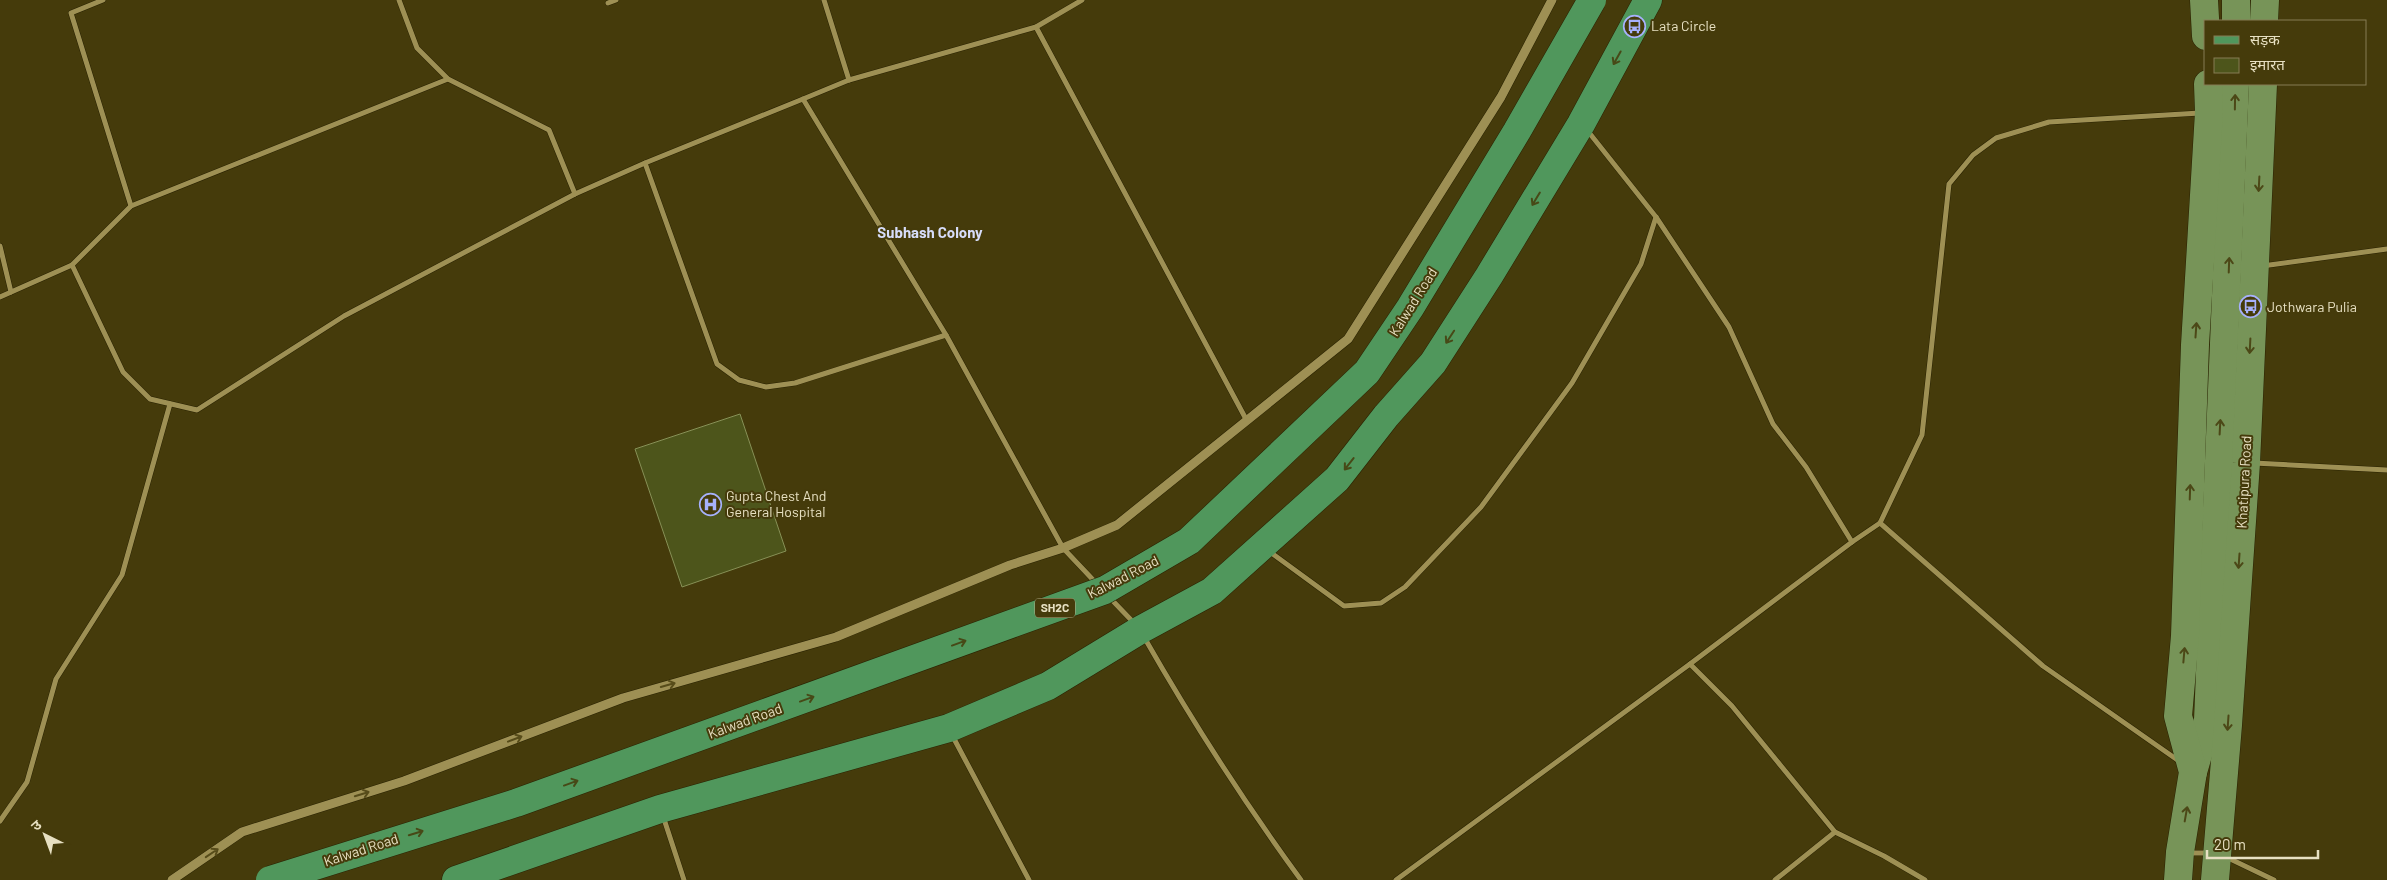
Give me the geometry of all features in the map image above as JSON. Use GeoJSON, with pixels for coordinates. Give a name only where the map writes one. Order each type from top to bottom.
{"type":"FeatureCollection","features":[{"type":"Feature","properties":{"kind":"main road","name":"Kalwad Road"},"geometry":{"type":"LineString","coordinates":[[270,880],[516,802],[1105,590],[1189,541],[1367,372],[1420,292],[1517,131],[1592,0]]}},
{"type":"Feature","properties":{"kind":"main road"},"geometry":{"type":"LineString","coordinates":[[456,880],[660,809],[949,728],[1048,686],[1140,630],[1212,591],[1337,479],[1386,416],[1433,363],[1581,124],[1648,0]]}},
{"type":"Feature","properties":{"kind":"main road"},"geometry":{"type":"LineString","coordinates":[[2204,0],[2205,20]]}},
{"type":"Feature","properties":{"kind":"main road"},"geometry":{"type":"LineString","coordinates":[[2236,0],[2236,20]]}},
{"type":"Feature","properties":{"kind":"main road"},"geometry":{"type":"LineString","coordinates":[[2264,20],[2265,0]]}},
{"type":"Feature","properties":{"kind":"main road"},"geometry":{"type":"LineString","coordinates":[[2193,772],[2178,716],[2185,636],[2195,345],[2209,112],[2208,85]]}},
{"type":"Feature","properties":{"kind":"main road"},"geometry":{"type":"LineString","coordinates":[[2178,880],[2180,852],[2193,772],[2208,720],[2235,85]]}},
{"type":"Feature","properties":{"kind":"main road","name":"Khatipura Road"},"geometry":{"type":"LineString","coordinates":[[2215,880],[2246,463],[2262,85]]}},
{"type":"Feature","properties":{"kind":"street"},"geometry":{"type":"LineString","coordinates":[[103,0],[71,13],[131,206]]}},
{"type":"Feature","properties":{"kind":"street"},"geometry":{"type":"LineString","coordinates":[[400,0],[417,48],[448,80],[550,130],[575,194]]}},
{"type":"Feature","properties":{"kind":"street"},"geometry":{"type":"LineString","coordinates":[[608,3],[616,0]]}},
{"type":"Feature","properties":{"kind":"street"},"geometry":{"type":"LineString","coordinates":[[824,0],[848,80]]}},
{"type":"Feature","properties":{"kind":"street"},"geometry":{"type":"LineString","coordinates":[[72,265],[123,372],[150,399],[197,410],[344,316],[575,194],[645,163],[848,80],[1036,26],[1082,0]]}},
{"type":"Feature","properties":{"kind":"street"},"geometry":{"type":"LineString","coordinates":[[172,880],[242,832],[404,781],[623,698],[836,637],[1010,565],[1063,548],[1117,525],[1348,339],[1501,97],[1552,0]]}},
{"type":"Feature","properties":{"kind":"street"},"geometry":{"type":"LineString","coordinates":[[1036,26],[1247,421]]}},
{"type":"Feature","properties":{"kind":"street"},"geometry":{"type":"LineString","coordinates":[[0,297],[72,265],[131,206],[448,80]]}},
{"type":"Feature","properties":{"kind":"street"},"geometry":{"type":"LineString","coordinates":[[803,99],[946,335],[1063,548],[1140,630],[1182,704],[1265,831],[1301,880]]}},
{"type":"Feature","properties":{"kind":"street"},"geometry":{"type":"LineString","coordinates":[[1396,880],[1880,523],[1922,435],[1949,184],[1973,155],[1996,138],[2049,122],[2209,112]]}},
{"type":"Feature","properties":{"kind":"street"},"geometry":{"type":"LineString","coordinates":[[1581,124],[1656,217],[1729,327],[1773,424],[1806,467],[1852,542]]}},
{"type":"Feature","properties":{"kind":"street"},"geometry":{"type":"LineString","coordinates":[[645,163],[717,364],[739,380],[766,387],[795,383],[946,335]]}},
{"type":"Feature","properties":{"kind":"street"},"geometry":{"type":"LineString","coordinates":[[1261,546],[1344,606],[1380,603],[1406,586],[1481,507],[1572,383],[1641,264],[1656,217]]}},
{"type":"Feature","properties":{"kind":"street"},"geometry":{"type":"LineString","coordinates":[[0,246],[11,292]]}},
{"type":"Feature","properties":{"kind":"street"},"geometry":{"type":"LineString","coordinates":[[2254,267],[2387,249]]}},
{"type":"Feature","properties":{"kind":"street"},"geometry":{"type":"LineString","coordinates":[[0,821],[27,782],[56,679],[122,575],[170,404]]}},
{"type":"Feature","properties":{"kind":"street"},"geometry":{"type":"LineString","coordinates":[[2246,463],[2387,470]]}},
{"type":"Feature","properties":{"kind":"street"},"geometry":{"type":"LineString","coordinates":[[1880,523],[2043,666],[2156,743],[2193,772]]}},
{"type":"Feature","properties":{"kind":"street"},"geometry":{"type":"LineString","coordinates":[[1690,664],[1732,706],[1835,832],[1884,856],[1925,880]]}},
{"type":"Feature","properties":{"kind":"street"},"geometry":{"type":"LineString","coordinates":[[949,728],[1029,880]]}},
{"type":"Feature","properties":{"kind":"street"},"geometry":{"type":"LineString","coordinates":[[660,809],[684,880]]}},
{"type":"Feature","properties":{"kind":"street"},"geometry":{"type":"LineString","coordinates":[[1775,880],[1835,832]]}},
{"type":"Feature","properties":{"kind":"street"},"geometry":{"type":"LineString","coordinates":[[2180,852],[2217,853],[2274,880]]}},
{"type":"Feature","properties":{"kind":"building"},"geometry":{"type":"Polygon","coordinates":[[[740,414],[786,551],[682,587],[635,449],[740,414]]]}},
{"type":"Feature","properties":{"kind":"place","name":"Lata Circle"},"geometry":{"type":"Point","coordinates":[1635,26]}},
{"type":"Feature","properties":{"kind":"place","name":"Jothwara Pulia"},"geometry":{"type":"Point","coordinates":[2251,307]}},
{"type":"Feature","properties":{"kind":"place","name":"Gupta Chest And General Hospital"},"geometry":{"type":"Point","coordinates":[710,504]}},
{"type":"Feature","properties":{"kind":"district","name":"Subhash Colony"},"geometry":{"type":"Point","coordinates":[930,233]}}]}
